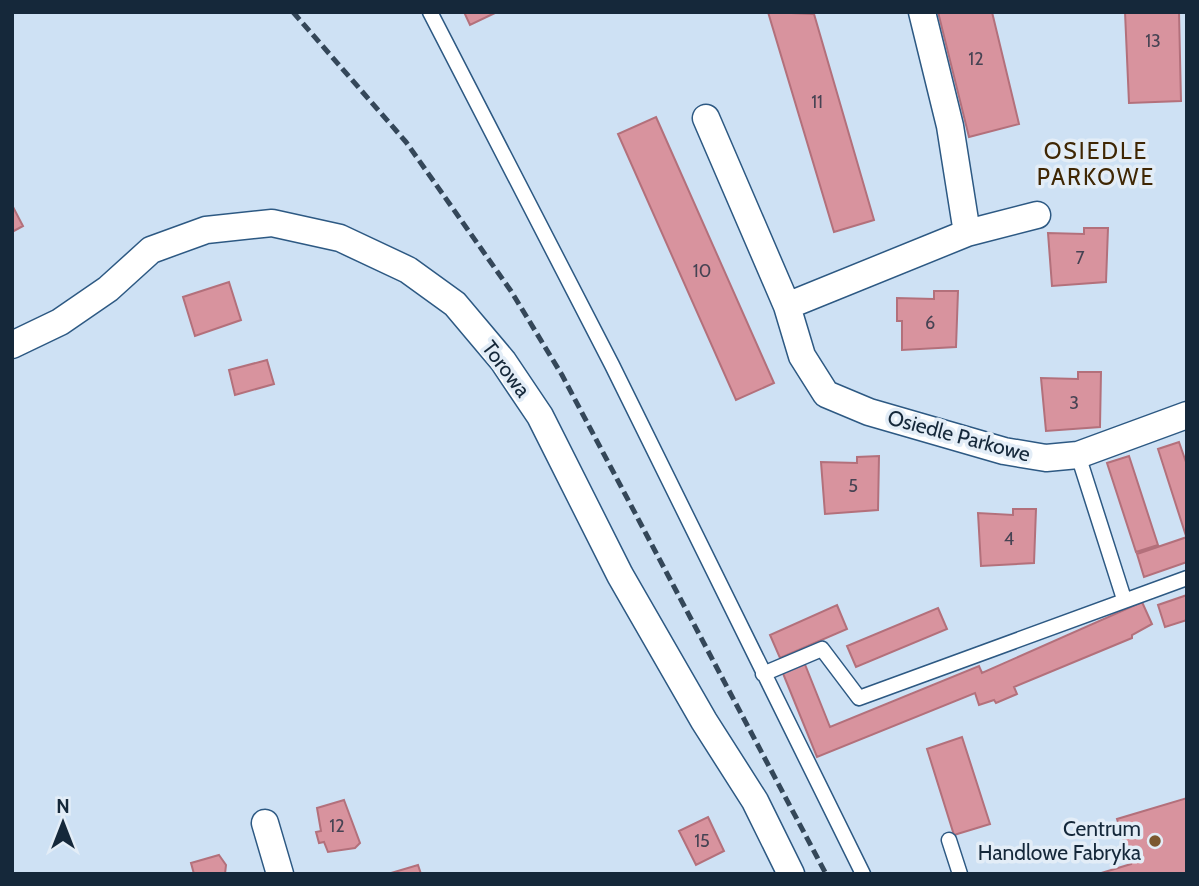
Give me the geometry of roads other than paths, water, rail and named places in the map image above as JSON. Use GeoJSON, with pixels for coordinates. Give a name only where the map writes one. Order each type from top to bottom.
{"type":"FeatureCollection","features":[{"type":"Feature","properties":{"kind":"street"},"geometry":{"type":"LineString","coordinates":[[922,12],[950,127],[967,233]]}},
{"type":"Feature","properties":{"kind":"street","name":"Osiedle Parkowe"},"geometry":{"type":"LineString","coordinates":[[706,118],[787,306],[802,356],[826,394],[869,412],[1004,451],[1046,458],[1079,455],[1187,415]]}},
{"type":"Feature","properties":{"kind":"street"},"geometry":{"type":"LineString","coordinates":[[787,306],[967,233],[1037,215]]}},
{"type":"Feature","properties":{"kind":"street","name":"Torowa"},"geometry":{"type":"LineString","coordinates":[[12,345],[60,322],[108,289],[151,250],[206,230],[272,223],[340,238],[408,270],[455,304],[503,361],[540,416],[621,575],[704,720],[755,801],[791,874]]}},
{"type":"Feature","properties":{"kind":"street"},"geometry":{"type":"LineString","coordinates":[[265,823],[280,874]]}},
{"type":"Feature","properties":{"kind":"lane"},"geometry":{"type":"LineString","coordinates":[[430,12],[612,365],[863,874]]}},
{"type":"Feature","properties":{"kind":"lane"},"geometry":{"type":"LineString","coordinates":[[1079,455],[1124,599]]}},
{"type":"Feature","properties":{"kind":"lane"},"geometry":{"type":"LineString","coordinates":[[763,674],[822,649],[859,698],[1187,578]]}},
{"type":"Feature","properties":{"kind":"lane"},"geometry":{"type":"LineString","coordinates":[[949,840],[960,874]]}},
{"type":"Feature","properties":{"kind":"railway"},"geometry":{"type":"LineString","coordinates":[[293,12],[406,142],[511,291],[562,375],[826,874]]}},
{"type":"Feature","properties":{"kind":"place","name":"Centrum Handlowe Fabryka"},"geometry":{"type":"Point","coordinates":[1155,841]}},
{"type":"Feature","properties":{"kind":"district","name":"OSIEDLE PARKOWE"},"geometry":{"type":"Point","coordinates":[1096,164]}}]}
